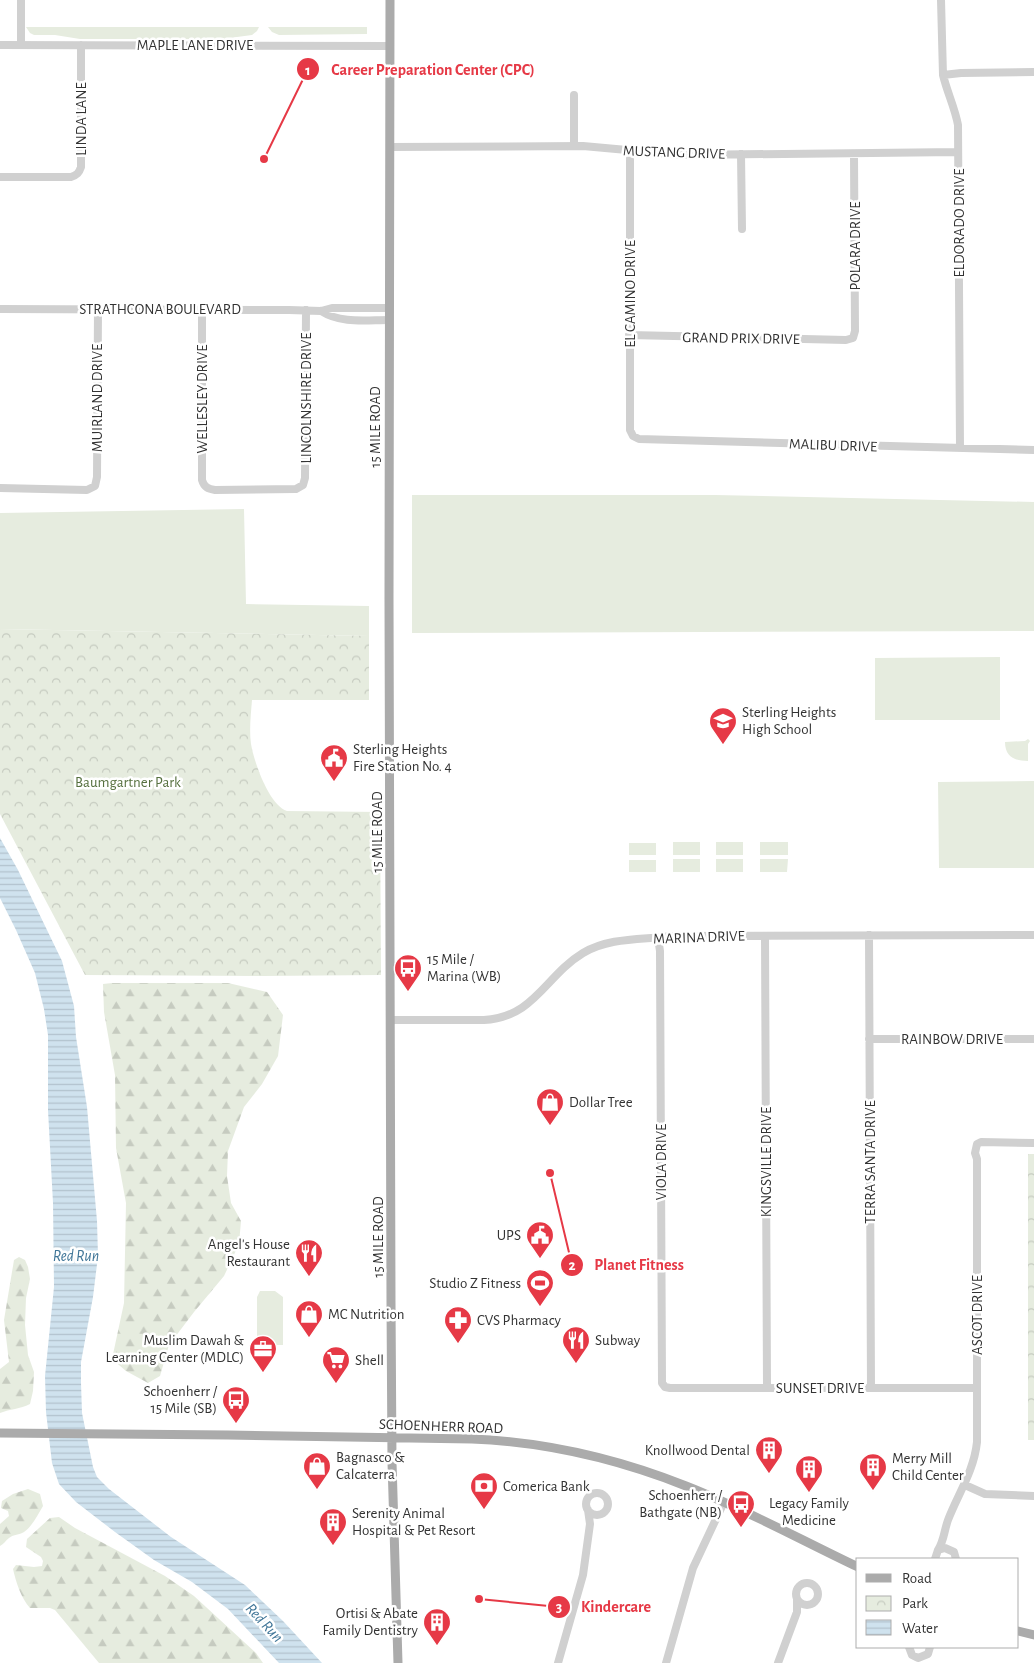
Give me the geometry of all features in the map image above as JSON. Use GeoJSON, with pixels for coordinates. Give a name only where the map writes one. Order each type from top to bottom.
{"type":"FeatureCollection","features":[{"type":"Feature","properties":{"kind":"main road","name":"15 MILE ROAD"},"geometry":{"type":"LineString","coordinates":[[390,0],[392,1438],[398,1663]]}},
{"type":"Feature","properties":{"kind":"main road","name":"SCHOENHERR ROAD"},"geometry":{"type":"LineString","coordinates":[[0,1433],[496,1440],[565,1450],[642,1470],[687,1486],[856,1566]]}},
{"type":"Feature","properties":{"kind":"main road"},"geometry":{"type":"LineString","coordinates":[[1019,1631],[1034,1635]]}},
{"type":"Feature","properties":{"kind":"street"},"geometry":{"type":"LineString","coordinates":[[21,0],[21,45]]}},
{"type":"Feature","properties":{"kind":"street","name":"ELDORADO DRIVE"},"geometry":{"type":"LineString","coordinates":[[941,0],[941,59],[943,75],[957,117],[960,448]]}},
{"type":"Feature","properties":{"kind":"street","name":"LINDA LANE"},"geometry":{"type":"LineString","coordinates":[[0,177],[71,177],[76,176],[80,172],[81,45]]}},
{"type":"Feature","properties":{"kind":"street","name":"MAPLE LANE DRIVE"},"geometry":{"type":"LineString","coordinates":[[0,46],[390,46]]}},
{"type":"Feature","properties":{"kind":"street"},"geometry":{"type":"LineString","coordinates":[[943,75],[961,72],[1034,72]]}},
{"type":"Feature","properties":{"kind":"street"},"geometry":{"type":"LineString","coordinates":[[574,95],[574,146]]}},
{"type":"Feature","properties":{"kind":"street","name":"MUSTANG DRIVE"},"geometry":{"type":"LineString","coordinates":[[390,147],[574,146],[682,154],[958,152]]}},
{"type":"Feature","properties":{"kind":"street","name":"EL CAMINO DRIVE"},"geometry":{"type":"LineString","coordinates":[[630,151],[629,335],[630,430],[632,436]]}},
{"type":"Feature","properties":{"kind":"street"},"geometry":{"type":"LineString","coordinates":[[742,154],[742,229]]}},
{"type":"Feature","properties":{"kind":"street","name":"POLARA DRIVE"},"geometry":{"type":"LineString","coordinates":[[853,338],[855,331],[854,154]]}},
{"type":"Feature","properties":{"kind":"street","name":"STRATHCONA BOULEVARD"},"geometry":{"type":"LineString","coordinates":[[321,312],[332,308],[389,308]]}},
{"type":"Feature","properties":{"kind":"street"},"geometry":{"type":"LineString","coordinates":[[352,308],[352,320]]}},
{"type":"Feature","properties":{"kind":"street","name":"STRATHCONA BOULEVARD"},"geometry":{"type":"LineString","coordinates":[[0,309],[306,310],[321,312],[330,317],[352,320],[389,320]]}},
{"type":"Feature","properties":{"kind":"street","name":"MUIRLAND DRIVE"},"geometry":{"type":"LineString","coordinates":[[0,488],[87,490],[95,486],[97,477],[98,309]]}},
{"type":"Feature","properties":{"kind":"street","name":"WELLESLEY DRIVE"},"geometry":{"type":"LineString","coordinates":[[202,309],[203,485],[206,488],[215,490],[296,489],[303,485]]}},
{"type":"Feature","properties":{"kind":"street","name":"LINCOLNSHIRE DRIVE"},"geometry":{"type":"LineString","coordinates":[[303,485],[306,478],[306,310]]}},
{"type":"Feature","properties":{"kind":"street","name":"GRAND PRIX DRIVE"},"geometry":{"type":"LineString","coordinates":[[629,335],[846,340],[853,338]]}},
{"type":"Feature","properties":{"kind":"street","name":"MALIBU DRIVE"},"geometry":{"type":"LineString","coordinates":[[632,436],[639,439],[1034,450]]}},
{"type":"Feature","properties":{"kind":"street","name":"MARINA DRIVE"},"geometry":{"type":"LineString","coordinates":[[391,1020],[499,1019],[519,1011],[528,1004],[565,967],[582,954],[618,940],[672,936],[1034,935]]}},
{"type":"Feature","properties":{"kind":"street","name":"KINGSVILLE DRIVE"},"geometry":{"type":"LineString","coordinates":[[765,936],[767,1387]]}},
{"type":"Feature","properties":{"kind":"street","name":"TERRA SANTA DRIVE"},"geometry":{"type":"LineString","coordinates":[[869,936],[871,1388]]}},
{"type":"Feature","properties":{"kind":"street","name":"VIOLA DRIVE"},"geometry":{"type":"LineString","coordinates":[[658,938],[660,948],[661,1378],[664,1385]]}},
{"type":"Feature","properties":{"kind":"street","name":"RAINBOW DRIVE"},"geometry":{"type":"LineString","coordinates":[[869,1039],[1034,1039]]}},
{"type":"Feature","properties":{"kind":"street","name":"ASCOT DRIVE"},"geometry":{"type":"LineString","coordinates":[[935,1558],[976,1455],[977,1158],[975,1153],[978,1144],[981,1142],[1034,1143]]}},
{"type":"Feature","properties":{"kind":"street","name":"SUNSET DRIVE"},"geometry":{"type":"LineString","coordinates":[[664,1385],[670,1388],[977,1388]]}},
{"type":"Feature","properties":{"kind":"street"},"geometry":{"type":"LineString","coordinates":[[965,1485],[985,1494],[1034,1496]]}},
{"type":"Feature","properties":{"kind":"street"},"geometry":{"type":"LineString","coordinates":[[558,1663],[583,1575],[590,1524],[586,1506],[587,1499],[593,1494],[600,1493],[606,1498],[608,1504],[606,1511],[590,1524]]}},
{"type":"Feature","properties":{"kind":"street"},"geometry":{"type":"LineString","coordinates":[[666,1663],[693,1568],[724,1502]]}},
{"type":"Feature","properties":{"kind":"street"},"geometry":{"type":"LineString","coordinates":[[588,1510],[593,1514],[600,1514]]}},
{"type":"Feature","properties":{"kind":"street"},"geometry":{"type":"LineString","coordinates":[[944,1537],[948,1548]]}},
{"type":"Feature","properties":{"kind":"street"},"geometry":{"type":"LineString","coordinates":[[938,1550],[948,1548],[954,1552],[956,1558]]}},
{"type":"Feature","properties":{"kind":"street"},"geometry":{"type":"LineString","coordinates":[[778,1663],[797,1612],[797,1588],[803,1583],[811,1583],[816,1588],[817,1595],[814,1601],[797,1612]]}},
{"type":"Feature","properties":{"kind":"street"},"geometry":{"type":"LineString","coordinates":[[797,1598],[802,1603],[808,1604]]}},
{"type":"Feature","properties":{"kind":"street"},"geometry":{"type":"LineString","coordinates":[[909,1649],[912,1663],[928,1654],[930,1648]]}},
{"type":"Feature","properties":{"kind":"street"},"geometry":{"type":"LineString","coordinates":[[909,1649],[915,1657],[922,1658]]}},
{"type":"Feature","properties":{"kind":"green space"},"geometry":{"type":"Polygon","coordinates":[[[26,27],[259,27],[252,35],[222,39],[80,39],[55,35],[34,35],[26,27]]]}},
{"type":"Feature","properties":{"kind":"green space"},"geometry":{"type":"Polygon","coordinates":[[[268,27],[367,27],[367,34],[279,35],[272,32],[268,27]]]}},
{"type":"Feature","properties":{"kind":"green space"},"geometry":{"type":"Polygon","coordinates":[[[412,495],[715,495],[1034,502],[1034,631],[412,633],[412,495]]]}},
{"type":"Feature","properties":{"kind":"green space"},"geometry":{"type":"Polygon","coordinates":[[[244,509],[246,604],[369,606],[369,636],[0,629],[0,513],[244,509]]]}},
{"type":"Feature","properties":{"kind":"green space","name":"Baumgartner Park"},"geometry":{"type":"Polygon","coordinates":[[[0,629],[369,636],[369,700],[252,700],[250,733],[253,752],[263,782],[274,801],[280,807],[287,811],[380,812],[381,975],[85,975],[0,814],[0,629]]]}},
{"type":"Feature","properties":{"kind":"green space"},"geometry":{"type":"Polygon","coordinates":[[[1000,657],[1000,720],[875,720],[875,658],[1000,657]]]}},
{"type":"Feature","properties":{"kind":"green space"},"geometry":{"type":"Polygon","coordinates":[[[1028,739],[1030,741],[1028,744],[1028,761],[1015,759],[1009,755],[1005,742],[1025,741],[1028,739]]]}},
{"type":"Feature","properties":{"kind":"green space"},"geometry":{"type":"Polygon","coordinates":[[[1034,781],[1034,868],[939,868],[938,782],[1034,781]]]}},
{"type":"Feature","properties":{"kind":"green space"},"geometry":{"type":"Polygon","coordinates":[[[673,842],[700,842],[700,855],[673,855],[673,842]]]}},
{"type":"Feature","properties":{"kind":"green space"},"geometry":{"type":"Polygon","coordinates":[[[716,842],[743,842],[743,855],[716,855],[716,842]]]}},
{"type":"Feature","properties":{"kind":"green space"},"geometry":{"type":"Polygon","coordinates":[[[760,842],[788,842],[788,855],[760,855],[760,842]]]}},
{"type":"Feature","properties":{"kind":"green space"},"geometry":{"type":"Polygon","coordinates":[[[629,843],[656,843],[656,855],[629,855],[629,843]]]}},
{"type":"Feature","properties":{"kind":"green space"},"geometry":{"type":"Polygon","coordinates":[[[673,859],[700,859],[700,872],[673,872],[673,859]]]}},
{"type":"Feature","properties":{"kind":"green space"},"geometry":{"type":"Polygon","coordinates":[[[716,859],[743,859],[743,872],[716,872],[716,859]]]}},
{"type":"Feature","properties":{"kind":"green space"},"geometry":{"type":"Polygon","coordinates":[[[760,859],[788,859],[787,872],[760,872],[760,859]]]}},
{"type":"Feature","properties":{"kind":"green space"},"geometry":{"type":"Polygon","coordinates":[[[629,860],[656,860],[656,872],[629,872],[629,860]]]}},
{"type":"Feature","properties":{"kind":"green space"},"geometry":{"type":"Polygon","coordinates":[[[228,983],[267,992],[283,1015],[278,1056],[262,1084],[244,1107],[228,1151],[227,1176],[231,1203],[241,1221],[239,1244],[224,1276],[169,1345],[160,1376],[148,1383],[126,1371],[112,1359],[124,1303],[126,1203],[116,1148],[115,1075],[104,1012],[103,984],[228,983]]]}},
{"type":"Feature","properties":{"kind":"green space"},"geometry":{"type":"Polygon","coordinates":[[[1028,1154],[1034,1154],[1034,1440],[1028,1440],[1028,1154]]]}},
{"type":"Feature","properties":{"kind":"green space"},"geometry":{"type":"Polygon","coordinates":[[[19,1257],[25,1260],[30,1279],[26,1298],[25,1325],[28,1355],[34,1372],[33,1391],[30,1404],[0,1413],[0,1369],[9,1362],[4,1320],[14,1260],[19,1257]]]}},
{"type":"Feature","properties":{"kind":"green space"},"geometry":{"type":"Polygon","coordinates":[[[260,1291],[275,1291],[283,1297],[283,1345],[257,1345],[257,1297],[260,1291]]]}},
{"type":"Feature","properties":{"kind":"green space"},"geometry":{"type":"Polygon","coordinates":[[[28,1489],[40,1494],[43,1506],[27,1530],[11,1537],[0,1546],[0,1524],[9,1516],[8,1511],[1,1508],[2,1501],[13,1494],[28,1489]]]}},
{"type":"Feature","properties":{"kind":"green space"},"geometry":{"type":"Polygon","coordinates":[[[59,1517],[75,1528],[165,1576],[194,1596],[256,1653],[263,1663],[99,1663],[55,1610],[50,1608],[30,1608],[21,1595],[14,1574],[13,1569],[16,1565],[42,1566],[43,1561],[41,1557],[26,1547],[27,1539],[50,1518],[59,1517]]]}},
{"type":"Feature","properties":{"kind":"water","name":"Red Run"},"geometry":{"type":"Polygon","coordinates":[[[0,838],[18,870],[62,961],[74,1006],[76,1037],[87,1107],[97,1221],[98,1256],[93,1297],[81,1362],[82,1413],[93,1467],[97,1477],[109,1489],[171,1537],[245,1585],[283,1621],[322,1663],[279,1663],[228,1609],[192,1582],[154,1560],[115,1532],[76,1502],[59,1484],[52,1463],[46,1412],[45,1376],[54,1287],[53,1203],[48,1110],[48,1035],[35,973],[0,898],[0,838]]]}},
{"type":"Feature","properties":{"kind":"place","name":"Career Preparation Center (CPC)"},"geometry":{"type":"Point","coordinates":[264,159]}},
{"type":"Feature","properties":{"kind":"place","name":"Sterling Heights High School"},"geometry":{"type":"Point","coordinates":[723,745]}},
{"type":"Feature","properties":{"kind":"place","name":"Sterling Heights Fire Station No. 4"},"geometry":{"type":"Point","coordinates":[334,782]}},
{"type":"Feature","properties":{"kind":"place","name":"15 Mile / Marina (WB)"},"geometry":{"type":"Point","coordinates":[408,992]}},
{"type":"Feature","properties":{"kind":"place","name":"Dollar Tree"},"geometry":{"type":"Point","coordinates":[550,1126]}},
{"type":"Feature","properties":{"kind":"place","name":"Planet Fitness"},"geometry":{"type":"Point","coordinates":[550,1173]}},
{"type":"Feature","properties":{"kind":"place","name":"UPS"},"geometry":{"type":"Point","coordinates":[540,1259]}},
{"type":"Feature","properties":{"kind":"place","name":"Angel's House Restaurant"},"geometry":{"type":"Point","coordinates":[309,1277]}},
{"type":"Feature","properties":{"kind":"place","name":"Studio Z Fitness"},"geometry":{"type":"Point","coordinates":[540,1307]}},
{"type":"Feature","properties":{"kind":"place","name":"MC Nutrition"},"geometry":{"type":"Point","coordinates":[309,1338]}},
{"type":"Feature","properties":{"kind":"place","name":"CVS Pharmacy"},"geometry":{"type":"Point","coordinates":[458,1344]}},
{"type":"Feature","properties":{"kind":"place","name":"Subway"},"geometry":{"type":"Point","coordinates":[576,1364]}},
{"type":"Feature","properties":{"kind":"place","name":"Muslim Dawah & Learning Center (MDLC)"},"geometry":{"type":"Point","coordinates":[263,1373]}},
{"type":"Feature","properties":{"kind":"place","name":"Shell"},"geometry":{"type":"Point","coordinates":[336,1384]}},
{"type":"Feature","properties":{"kind":"place","name":"Schoenherr / 15 Mile (SB)"},"geometry":{"type":"Point","coordinates":[236,1424]}},
{"type":"Feature","properties":{"kind":"place","name":"Knollwood Dental"},"geometry":{"type":"Point","coordinates":[769,1474]}},
{"type":"Feature","properties":{"kind":"place","name":"Bagnasco & Calcaterra"},"geometry":{"type":"Point","coordinates":[317,1490]}},
{"type":"Feature","properties":{"kind":"place","name":"Merry Mill Child Center"},"geometry":{"type":"Point","coordinates":[873,1491]}},
{"type":"Feature","properties":{"kind":"place","name":"Legacy Family Medicine"},"geometry":{"type":"Point","coordinates":[809,1493]}},
{"type":"Feature","properties":{"kind":"place","name":"Comerica Bank"},"geometry":{"type":"Point","coordinates":[484,1510]}},
{"type":"Feature","properties":{"kind":"place","name":"Schoenherr / Bathgate (NB)"},"geometry":{"type":"Point","coordinates":[741,1528]}},
{"type":"Feature","properties":{"kind":"place","name":"Serenity Animal Hospital & Pet Resort"},"geometry":{"type":"Point","coordinates":[333,1546]}},
{"type":"Feature","properties":{"kind":"place","name":"Kindercare"},"geometry":{"type":"Point","coordinates":[479,1599]}},
{"type":"Feature","properties":{"kind":"place","name":"Ortisi & Abate Family Dentistry"},"geometry":{"type":"Point","coordinates":[437,1646]}}]}
